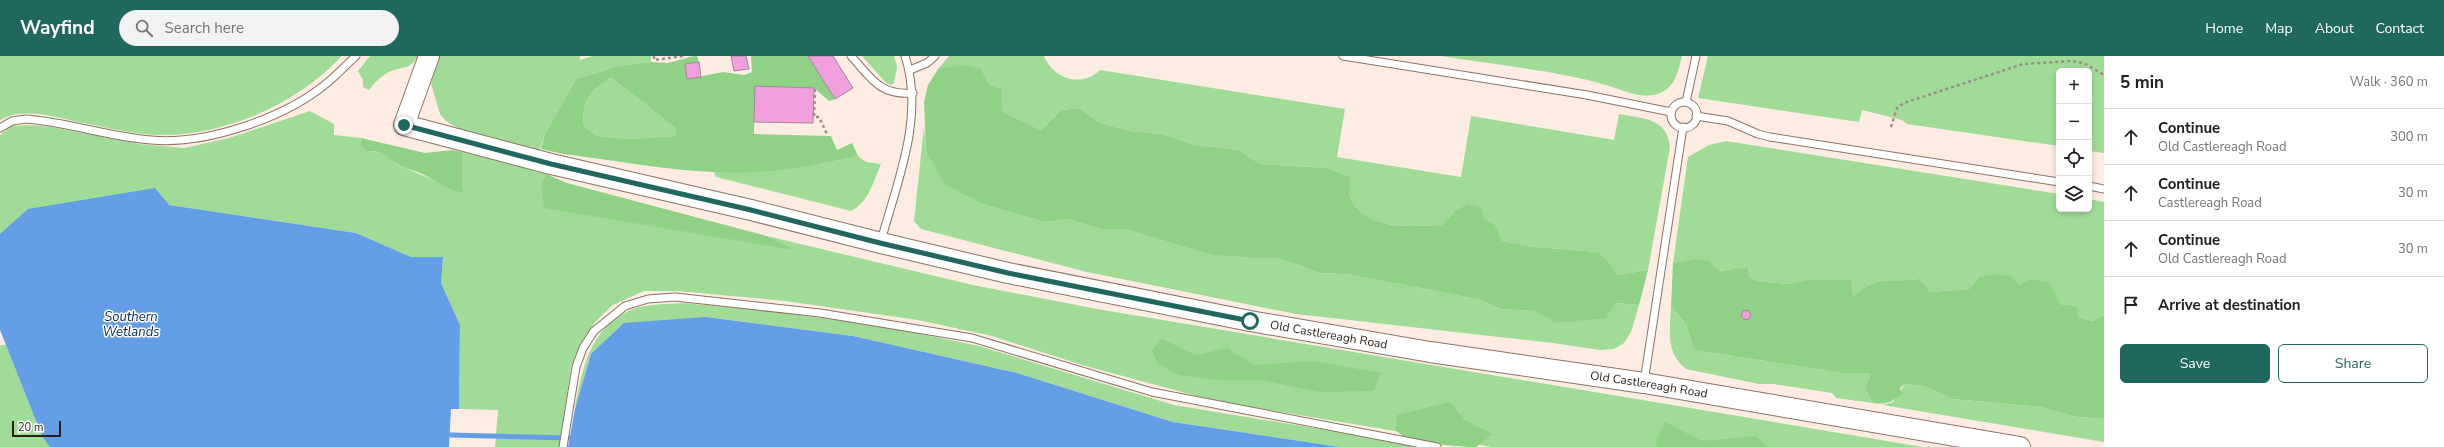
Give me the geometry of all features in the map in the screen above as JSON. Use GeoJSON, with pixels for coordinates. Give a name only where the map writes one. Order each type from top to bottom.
{"type":"FeatureCollection","features":[{"type":"Feature","properties":{"kind":"street","name":"Old Castlereagh Road"},"geometry":{"type":"LineString","coordinates":[[429,56],[404,125],[551,164],[751,210],[880,243],[1008,273],[1250,321],[1430,352],[1644,383],[2020,447]]}},
{"type":"Feature","properties":{"kind":"lane"},"geometry":{"type":"LineString","coordinates":[[0,128],[12,121],[26,119],[153,141],[195,139],[218,134],[267,117],[296,104],[327,84],[356,56]]}},
{"type":"Feature","properties":{"kind":"lane"},"geometry":{"type":"LineString","coordinates":[[851,56],[883,90],[897,94],[913,93]]}},
{"type":"Feature","properties":{"kind":"lane"},"geometry":{"type":"LineString","coordinates":[[880,243],[907,145],[913,93],[910,70],[905,56]]}},
{"type":"Feature","properties":{"kind":"lane"},"geometry":{"type":"LineString","coordinates":[[910,70],[927,63],[936,56]]}},
{"type":"Feature","properties":{"kind":"lane"},"geometry":{"type":"LineString","coordinates":[[1343,56],[1587,95],[1671,112]]}},
{"type":"Feature","properties":{"kind":"lane"},"geometry":{"type":"LineString","coordinates":[[1686,102],[1696,56]]}},
{"type":"Feature","properties":{"kind":"lane"},"geometry":{"type":"LineString","coordinates":[[1686,102],[1693,106],[1696,116],[1690,126],[1683,127],[1675,124],[1671,112],[1676,104],[1686,102]]}},
{"type":"Feature","properties":{"kind":"lane"},"geometry":{"type":"LineString","coordinates":[[1696,116],[1728,121],[1753,133],[1770,137],[2056,182]]}},
{"type":"Feature","properties":{"kind":"lane"},"geometry":{"type":"LineString","coordinates":[[1644,383],[1683,127]]}},
{"type":"Feature","properties":{"kind":"lane"},"geometry":{"type":"LineString","coordinates":[[2092,187],[2104,189]]}},
{"type":"Feature","properties":{"kind":"lane"},"geometry":{"type":"LineString","coordinates":[[563,447],[576,367],[583,348],[594,331],[625,306],[648,299],[675,297],[820,313],[972,338],[1152,392],[1437,447]]}},
{"type":"Feature","properties":{"kind":"path"},"geometry":{"type":"LineString","coordinates":[[654,56],[654,60],[683,56]]}},
{"type":"Feature","properties":{"kind":"path"},"geometry":{"type":"LineString","coordinates":[[1891,127],[1897,108],[1904,104],[2023,64],[2072,61],[2084,63],[2104,75]]}},
{"type":"Feature","properties":{"kind":"path"},"geometry":{"type":"LineString","coordinates":[[815,89],[814,117],[819,117],[827,134],[829,133]]}},
{"type":"Feature","properties":{"kind":"green space"},"geometry":{"type":"Polygon","coordinates":[[[0,56],[342,56],[305,88],[284,101],[239,122],[191,133],[156,135],[125,131],[41,114],[20,114],[9,116],[0,120],[0,56]]]}},
{"type":"Feature","properties":{"kind":"green space"},"geometry":{"type":"Polygon","coordinates":[[[370,56],[418,56],[409,66],[391,71],[385,75],[369,90],[363,87],[363,80],[358,71],[370,56]]]}},
{"type":"Feature","properties":{"kind":"green space"},"geometry":{"type":"Polygon","coordinates":[[[439,56],[580,56],[580,60],[592,56],[651,56],[651,62],[618,66],[576,79],[545,134],[533,171],[546,174],[541,184],[792,250],[767,236],[973,285],[1097,309],[1923,447],[1492,447],[1215,401],[1082,365],[992,336],[918,320],[785,301],[678,291],[644,291],[613,305],[595,322],[581,343],[571,367],[559,447],[495,447],[498,410],[459,409],[460,325],[441,283],[443,257],[411,257],[356,233],[169,205],[0,234],[0,135],[12,126],[28,125],[52,127],[139,144],[184,148],[229,138],[310,111],[334,124],[334,135],[361,138],[360,146],[367,152],[383,154],[396,164],[463,193],[462,152],[478,156],[492,137],[459,129],[446,121],[440,114],[431,84],[439,56]]]}},
{"type":"Feature","properties":{"kind":"green space"},"geometry":{"type":"Polygon","coordinates":[[[697,56],[699,62],[685,64],[687,79],[723,72],[744,75],[752,72],[751,56],[808,56],[835,99],[829,101],[814,88],[755,86],[754,134],[831,136],[837,150],[852,143],[858,156],[823,164],[787,169],[732,173],[657,167],[563,154],[541,149],[545,134],[576,79],[618,66],[651,62],[668,63],[697,56]],[[611,78],[592,92],[588,98],[584,110],[584,126],[597,136],[629,139],[675,136],[676,128],[611,78]]]}},
{"type":"Feature","properties":{"kind":"green space"},"geometry":{"type":"Polygon","coordinates":[[[862,56],[894,56],[897,67],[894,83],[892,85],[886,83],[862,56]]]}},
{"type":"Feature","properties":{"kind":"green space"},"geometry":{"type":"Polygon","coordinates":[[[949,56],[1044,56],[1048,64],[1054,70],[1061,75],[1077,80],[1093,76],[1100,70],[1345,109],[1337,157],[1461,177],[1471,116],[1614,140],[1619,114],[1652,121],[1664,130],[1668,137],[1670,147],[1648,270],[1617,275],[1610,263],[1598,252],[1535,247],[1502,241],[1495,224],[1455,211],[1442,225],[1403,226],[1376,221],[1365,215],[1356,207],[1350,195],[1351,177],[1327,168],[1260,164],[1239,150],[1194,145],[1163,134],[1130,131],[1098,122],[1080,108],[1061,110],[1041,130],[1003,112],[1002,89],[990,85],[981,69],[938,69],[949,56]]]}},
{"type":"Feature","properties":{"kind":"green space"},"geometry":{"type":"Polygon","coordinates":[[[1441,56],[1682,56],[1675,79],[1668,88],[1657,94],[1638,95],[1566,75],[1441,56]]]}},
{"type":"Feature","properties":{"kind":"green space"},"geometry":{"type":"Polygon","coordinates":[[[1708,56],[2104,56],[2104,153],[2092,151],[2092,68],[2056,68],[2056,146],[1907,124],[1902,120],[1862,110],[1859,122],[1698,98],[1708,56]]]}},
{"type":"Feature","properties":{"kind":"green space"},"geometry":{"type":"Polygon","coordinates":[[[963,65],[981,69],[990,85],[1002,89],[1003,112],[1041,130],[1061,110],[1080,108],[1098,122],[1130,131],[1163,134],[1194,145],[1239,150],[1260,164],[1327,168],[1351,177],[1350,196],[1356,208],[1366,216],[1377,221],[1390,224],[1403,226],[1442,225],[1455,211],[1468,204],[1481,207],[1484,219],[1495,224],[1502,241],[1535,247],[1598,252],[1610,263],[1617,275],[1648,270],[1639,305],[1615,303],[1606,318],[1554,323],[1535,311],[1501,309],[1481,300],[1431,290],[1345,274],[1320,273],[1281,259],[1213,255],[1126,229],[1101,229],[1068,219],[1045,222],[982,204],[945,184],[926,151],[924,102],[928,85],[938,69],[963,65]]]}},
{"type":"Feature","properties":{"kind":"green space"},"geometry":{"type":"Polygon","coordinates":[[[611,78],[676,128],[675,136],[629,139],[597,136],[584,126],[584,110],[588,98],[592,92],[611,78]]]}},
{"type":"Feature","properties":{"kind":"green space"},"geometry":{"type":"Polygon","coordinates":[[[924,126],[926,151],[982,204],[1045,222],[1068,219],[1101,229],[1126,229],[1184,244],[1257,257],[1281,259],[1320,273],[1345,274],[1431,290],[1481,300],[1501,309],[1535,311],[1554,323],[1615,303],[1639,305],[1631,332],[1624,343],[1614,349],[1600,350],[1553,343],[1296,314],[1087,272],[921,229],[914,221],[924,126]]]}},
{"type":"Feature","properties":{"kind":"green space"},"geometry":{"type":"Polygon","coordinates":[[[361,138],[425,153],[452,150],[462,152],[463,193],[452,190],[420,173],[397,164],[387,156],[380,153],[372,151],[367,152],[360,146],[361,138]]]}},
{"type":"Feature","properties":{"kind":"green space"},"geometry":{"type":"Polygon","coordinates":[[[1726,141],[2056,194],[2056,212],[2092,212],[2092,200],[2104,202],[2104,315],[2092,321],[2077,317],[2077,306],[2060,304],[2020,285],[1979,277],[1969,289],[1930,292],[1920,279],[1885,281],[1870,285],[1853,296],[1852,280],[1807,280],[1789,284],[1757,281],[1749,277],[1748,267],[1719,271],[1693,259],[1673,263],[1688,157],[1709,145],[1726,141]]]}},
{"type":"Feature","properties":{"kind":"green space"},"geometry":{"type":"Polygon","coordinates":[[[858,156],[866,162],[881,164],[870,191],[862,202],[851,211],[716,177],[714,172],[787,168],[822,164],[858,156]]]}},
{"type":"Feature","properties":{"kind":"green space"},"geometry":{"type":"Polygon","coordinates":[[[546,174],[567,183],[767,236],[794,250],[544,208],[541,184],[546,174]]]}},
{"type":"Feature","properties":{"kind":"green space"},"geometry":{"type":"Polygon","coordinates":[[[1693,259],[1709,261],[1719,271],[1748,267],[1749,277],[1757,281],[1789,284],[1807,280],[1852,280],[1853,296],[1870,285],[1885,281],[1920,279],[1930,292],[1969,289],[1979,277],[1995,274],[2010,276],[2020,285],[2030,279],[2050,283],[2060,304],[2077,306],[2078,317],[2092,321],[2104,315],[2104,419],[2077,417],[2041,407],[1952,399],[1925,386],[1905,384],[1900,388],[1902,394],[1895,399],[1882,404],[1873,403],[1865,388],[1871,373],[1842,373],[1694,350],[1686,324],[1671,306],[1673,263],[1693,259]]]}},
{"type":"Feature","properties":{"kind":"green space"},"geometry":{"type":"Polygon","coordinates":[[[682,303],[750,309],[878,325],[979,346],[1174,405],[1429,447],[1340,447],[1173,422],[1017,373],[853,336],[706,317],[591,354],[575,409],[581,377],[592,347],[600,334],[611,323],[624,313],[640,307],[682,303]]]}},
{"type":"Feature","properties":{"kind":"green space"},"geometry":{"type":"Polygon","coordinates":[[[1671,306],[1686,324],[1694,350],[1842,373],[1871,373],[1865,388],[1873,403],[1836,398],[1832,393],[1773,384],[1759,384],[1686,369],[1679,363],[1675,356],[1670,340],[1671,306]]]}},
{"type":"Feature","properties":{"kind":"green space"},"geometry":{"type":"Polygon","coordinates":[[[1162,339],[1196,355],[1228,348],[1254,365],[1314,361],[1381,373],[1374,391],[1319,392],[1260,380],[1217,380],[1179,375],[1157,363],[1152,350],[1162,339]]]}},
{"type":"Feature","properties":{"kind":"green space"},"geometry":{"type":"Polygon","coordinates":[[[0,345],[6,345],[42,436],[51,447],[0,447],[0,345]]]}},
{"type":"Feature","properties":{"kind":"green space"},"geometry":{"type":"Polygon","coordinates":[[[1905,384],[1925,386],[1952,399],[2041,407],[2077,417],[2104,419],[2104,442],[1883,405],[1893,402],[1905,384]]]}},
{"type":"Feature","properties":{"kind":"green space"},"geometry":{"type":"Polygon","coordinates":[[[1450,402],[1465,420],[1493,434],[1476,447],[1468,447],[1411,442],[1395,430],[1397,415],[1450,402]]]}},
{"type":"Feature","properties":{"kind":"green space"},"geometry":{"type":"Polygon","coordinates":[[[1665,422],[1702,441],[1755,436],[1768,447],[1657,447],[1656,440],[1665,422]]]}},
{"type":"Feature","properties":{"kind":"water","name":"Southern Wetlands"},"geometry":{"type":"Polygon","coordinates":[[[155,188],[169,205],[356,233],[411,257],[443,257],[441,283],[460,325],[459,409],[451,409],[449,447],[50,447],[42,436],[0,330],[0,234],[28,209],[155,188]]]}},
{"type":"Feature","properties":{"kind":"water"},"geometry":{"type":"Polygon","coordinates":[[[706,317],[853,336],[1017,373],[1173,422],[1340,447],[568,447],[575,409],[591,354],[624,323],[706,317]]]}},
{"type":"Feature","properties":{"kind":"building"},"geometry":{"type":"Polygon","coordinates":[[[731,56],[746,56],[749,69],[734,71],[731,56]]]}},
{"type":"Feature","properties":{"kind":"building"},"geometry":{"type":"Polygon","coordinates":[[[808,56],[833,56],[853,88],[835,99],[808,56]]]}},
{"type":"Feature","properties":{"kind":"building"},"geometry":{"type":"Polygon","coordinates":[[[699,62],[701,77],[687,79],[685,64],[699,62]]]}},
{"type":"Feature","properties":{"kind":"building"},"geometry":{"type":"Polygon","coordinates":[[[755,86],[814,88],[813,123],[754,122],[755,86]]]}},
{"type":"Feature","properties":{"kind":"building"},"geometry":{"type":"Polygon","coordinates":[[[1746,310],[1751,315],[1746,320],[1741,315],[1746,310]]]}},
{"type":"Feature","properties":{"kind":"waterway"},"geometry":{"type":"LineString","coordinates":[[450,435],[569,438]]}},
{"type":"Feature","properties":{"kind":"route"},"geometry":{"type":"LineString","coordinates":[[404,125],[640,186],[751,210],[880,243],[1008,273],[1250,321]]}}]}
